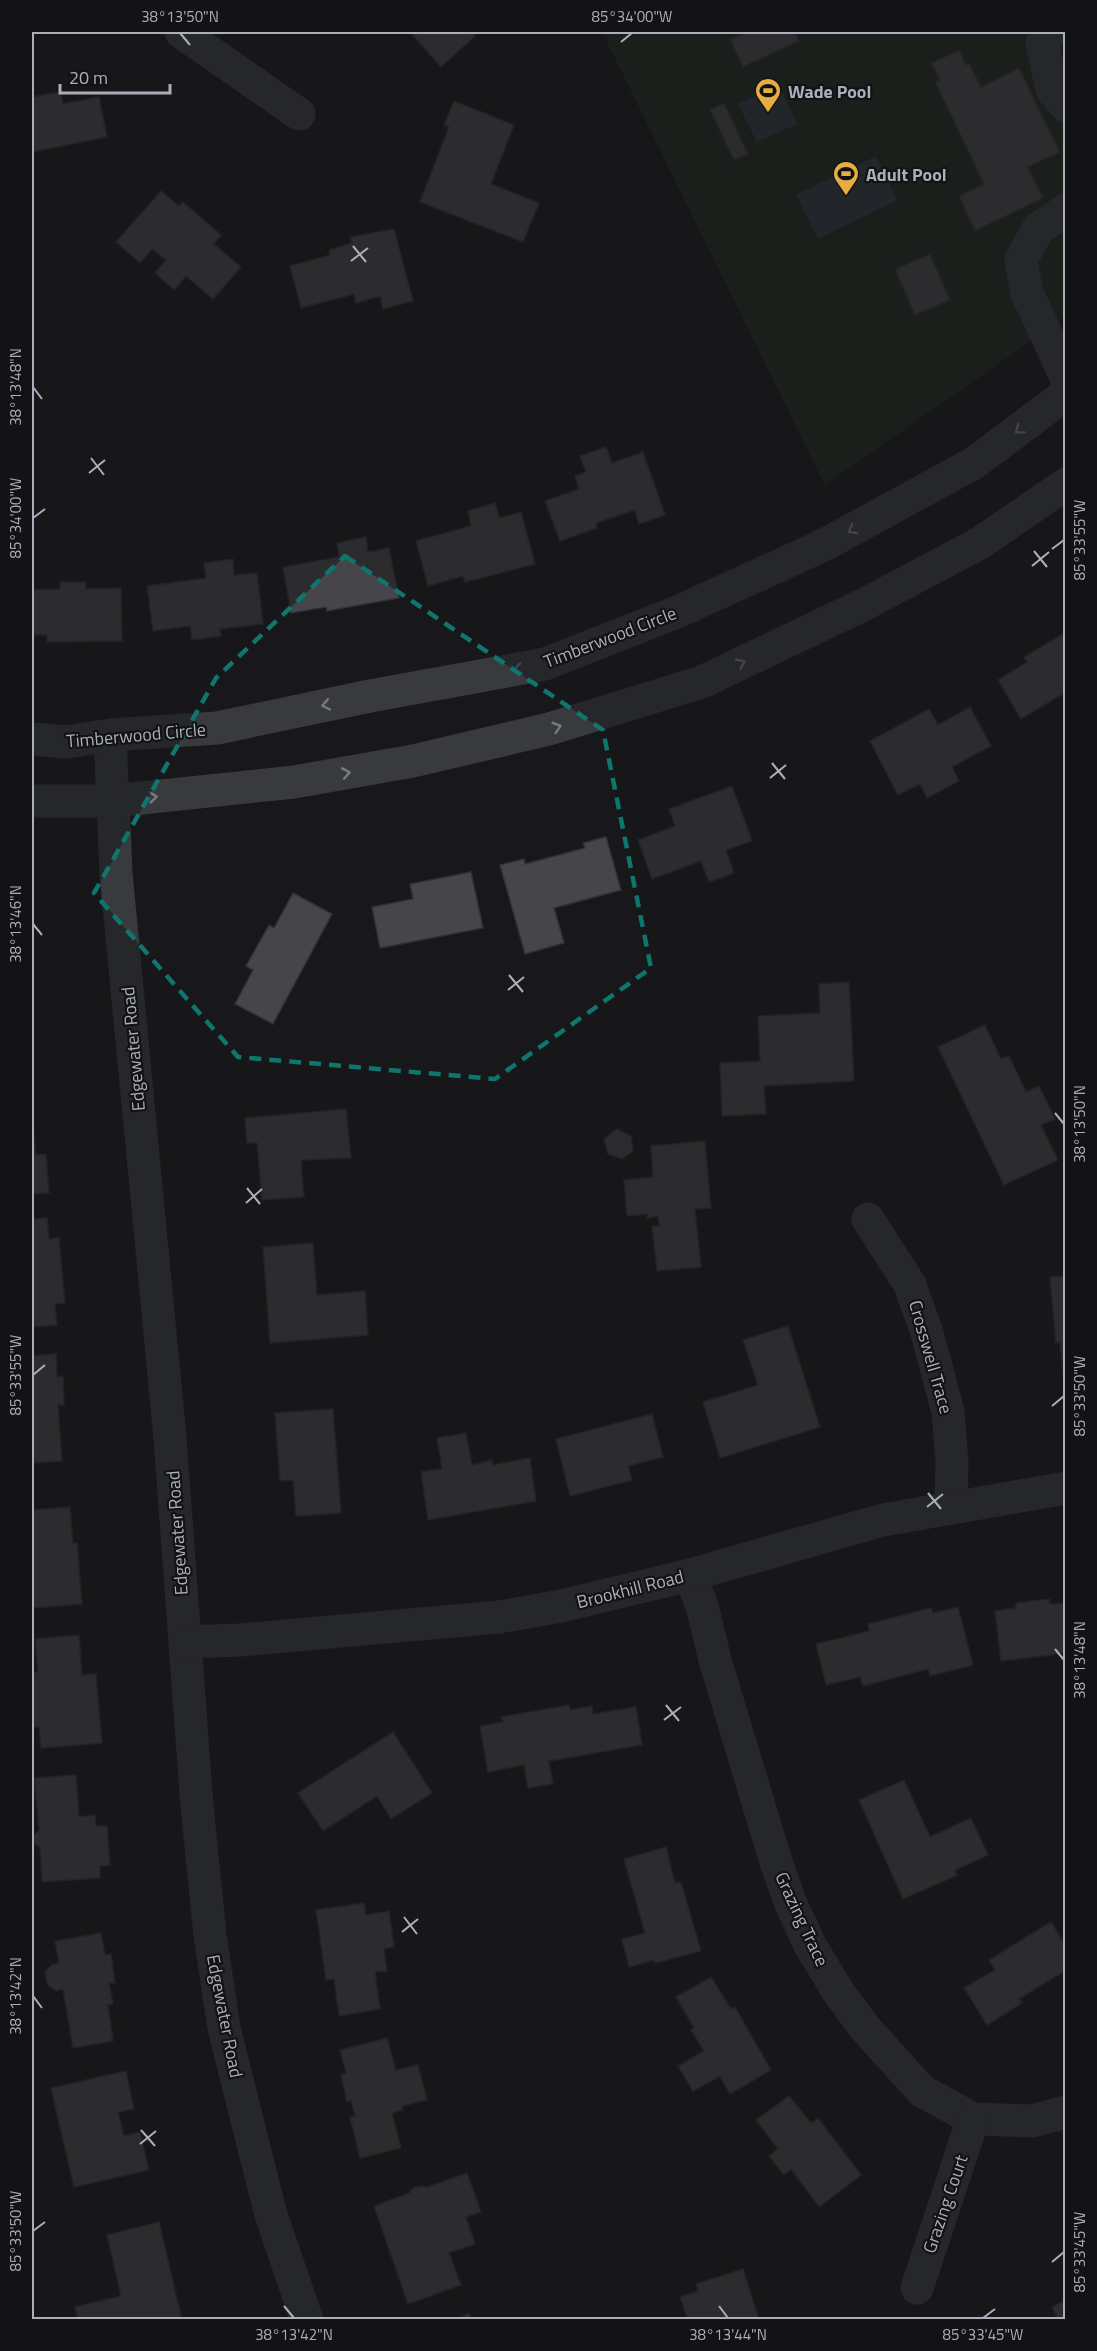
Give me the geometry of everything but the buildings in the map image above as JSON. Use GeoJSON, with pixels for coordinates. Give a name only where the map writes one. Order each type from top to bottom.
{"type":"FeatureCollection","features":[{"type":"Feature","properties":{"kind":"street"},"geometry":{"type":"LineString","coordinates":[[181,32],[298,114]]}},
{"type":"Feature","properties":{"kind":"street"},"geometry":{"type":"LineString","coordinates":[[1051,32],[1042,42],[1052,90],[1065,106]]}},
{"type":"Feature","properties":{"kind":"street"},"geometry":{"type":"LineString","coordinates":[[1065,210],[1038,229],[1021,260],[1027,293],[1065,377]]}},
{"type":"Feature","properties":{"kind":"street","name":"Timberwood Circle"},"geometry":{"type":"LineString","coordinates":[[32,739],[66,742],[110,735],[217,728],[370,696],[544,664],[677,612],[824,545],[974,463],[1065,394]]}},
{"type":"Feature","properties":{"kind":"street"},"geometry":{"type":"LineString","coordinates":[[32,801],[114,801],[294,783],[412,761],[549,729],[702,682],[865,604],[980,543],[1065,483]]}},
{"type":"Feature","properties":{"kind":"street","name":"Edgewater Road"},"geometry":{"type":"LineString","coordinates":[[110,735],[116,873],[170,1438],[197,1806],[210,1935],[224,2028],[271,2215],[307,2319]]}},
{"type":"Feature","properties":{"kind":"street","name":"Crosswell Trace"},"geometry":{"type":"LineString","coordinates":[[868,1220],[910,1286],[927,1333],[948,1412],[952,1462],[951,1508]]}},
{"type":"Feature","properties":{"kind":"street","name":"Brookhill Road"},"geometry":{"type":"LineString","coordinates":[[186,1642],[240,1640],[499,1617],[561,1606],[690,1575],[883,1520],[1065,1488]]}},
{"type":"Feature","properties":{"kind":"street","name":"Grazing Trace"},"geometry":{"type":"LineString","coordinates":[[690,1575],[702,1606],[715,1660],[776,1862],[791,1904],[810,1945],[839,1993],[864,2028],[922,2091],[974,2119],[1032,2121],[1065,2112]]}},
{"type":"Feature","properties":{"kind":"street","name":"Grazing Court"},"geometry":{"type":"LineString","coordinates":[[917,2288],[974,2119]]}},
{"type":"Feature","properties":{"kind":"highlighted area"},"geometry":{"type":"Polygon","coordinates":[[[345,556],[603,730],[651,968],[495,1079],[238,1057],[94,893],[216,678],[345,556]]]}},
{"type":"Feature","properties":{"kind":"shaded area"},"geometry":{"type":"Polygon","coordinates":[[[602,32],[1065,32],[1065,317],[825,485],[602,32]]]}},
{"type":"Feature","properties":{"kind":"shaded area","name":"Wade Pool"},"geometry":{"type":"Polygon","coordinates":[[[779,85],[797,124],[757,142],[738,104],[779,85]]]}},
{"type":"Feature","properties":{"kind":"shaded area","name":"Adult Pool"},"geometry":{"type":"Polygon","coordinates":[[[876,156],[897,200],[818,239],[796,195],[876,156]]]}},
{"type":"Feature","properties":{"kind":"place","name":"Wade Pool"},"geometry":{"type":"Point","coordinates":[768,114]}},
{"type":"Feature","properties":{"kind":"place","name":"Adult Pool"},"geometry":{"type":"Point","coordinates":[846,197]}}]}
